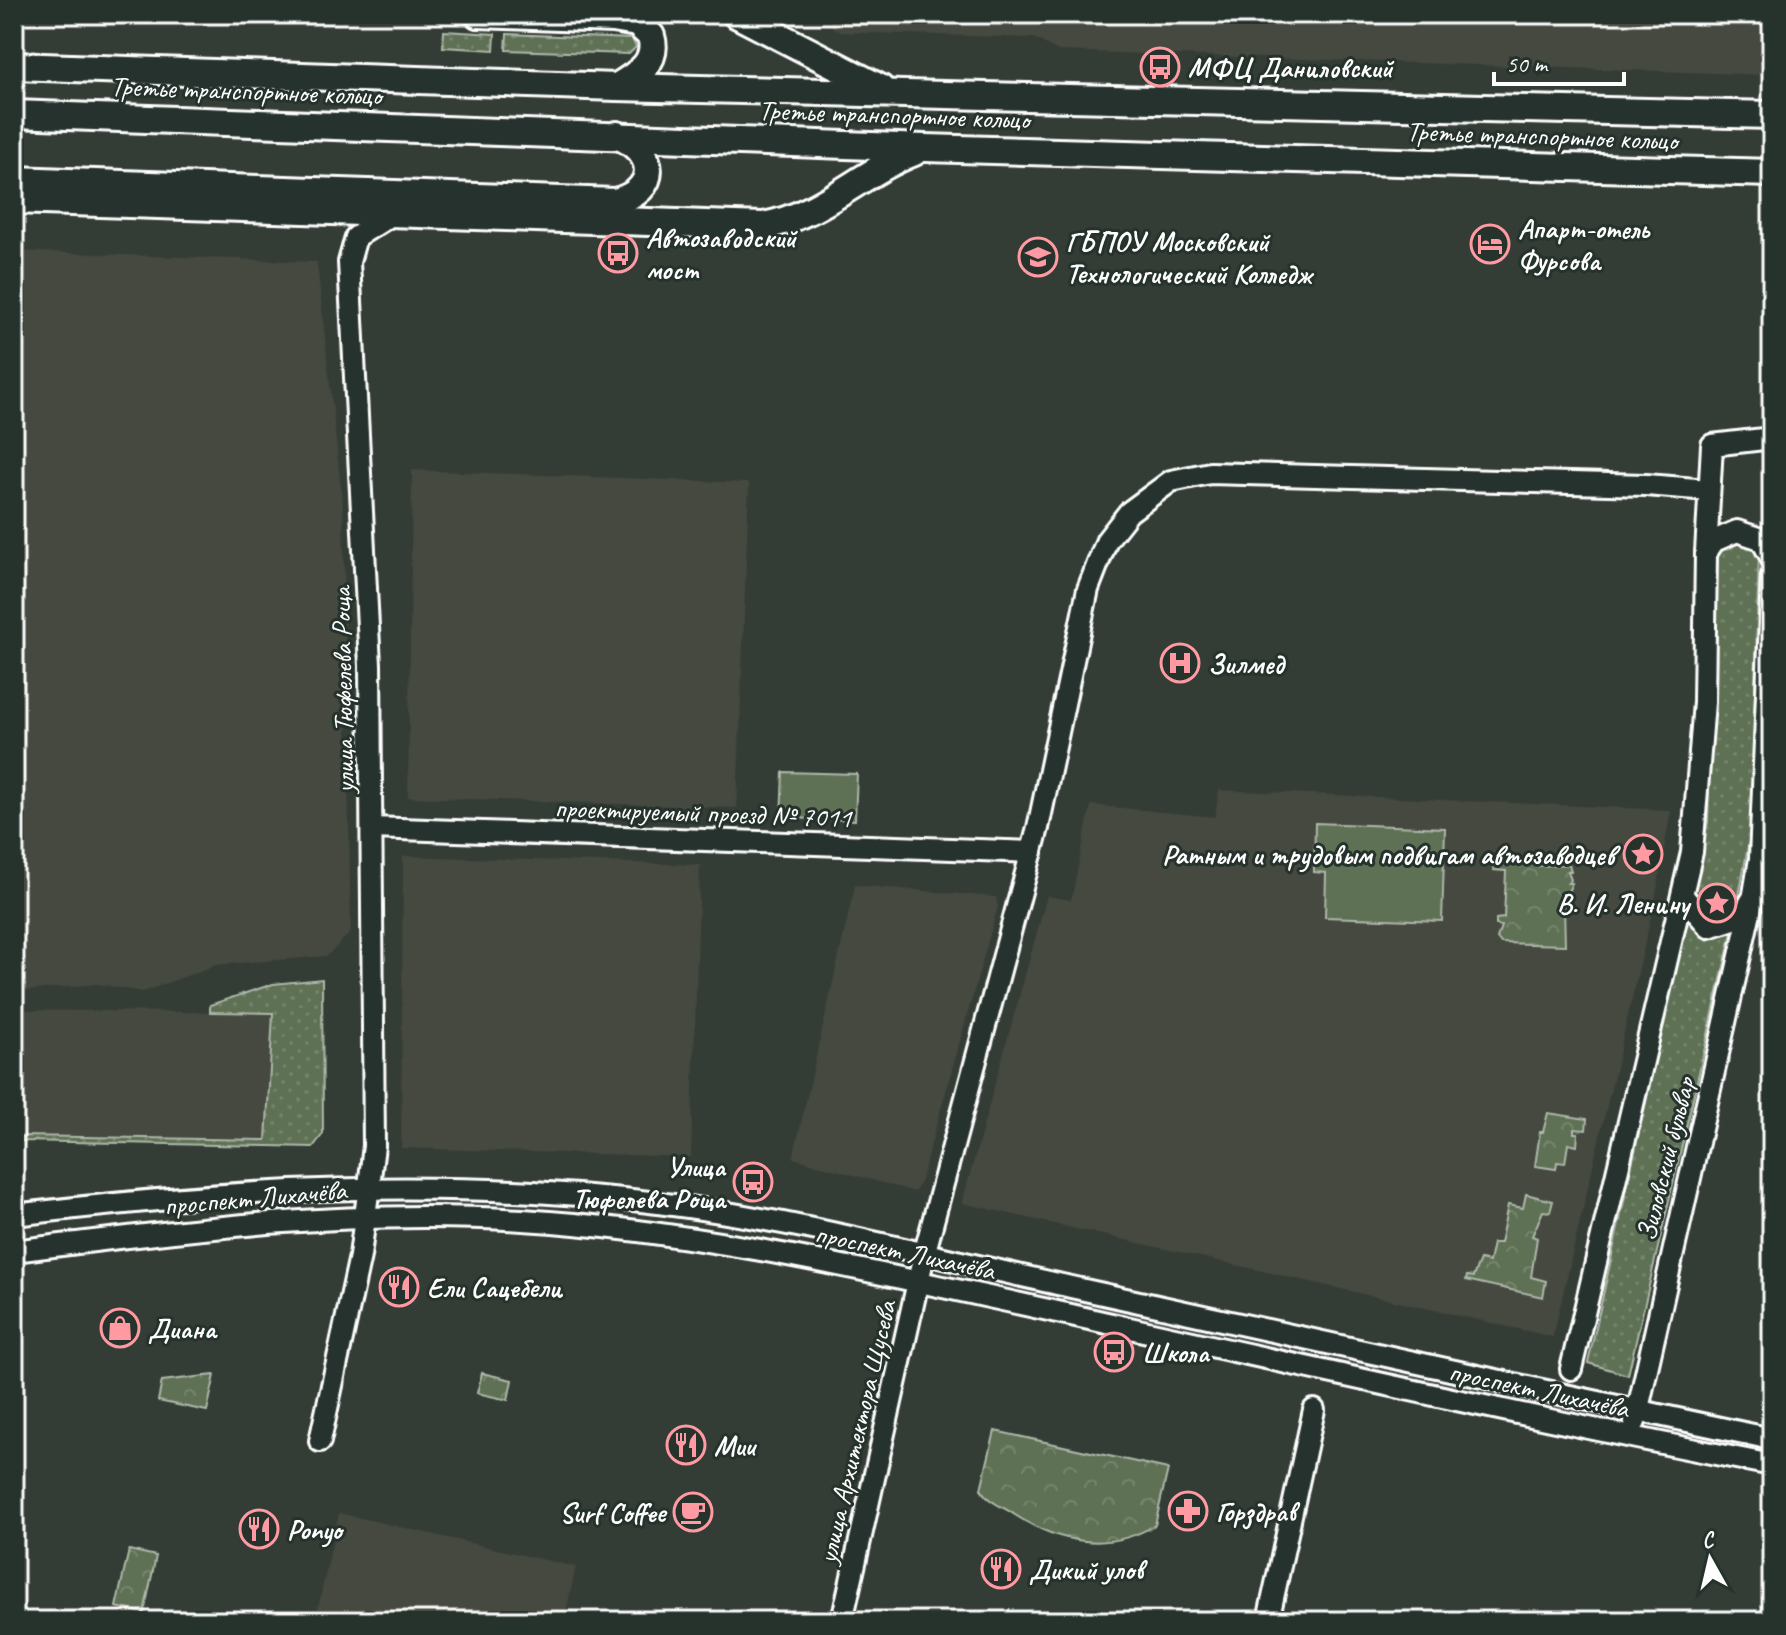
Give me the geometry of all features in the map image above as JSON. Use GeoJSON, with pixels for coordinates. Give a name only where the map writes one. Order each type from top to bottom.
{"type":"FeatureCollection","features":[{"type":"Feature","properties":{"kind":"main road"},"geometry":{"type":"LineString","coordinates":[[478,14],[613,19],[637,23],[651,36],[653,52],[638,74],[617,87]]}},
{"type":"Feature","properties":{"kind":"main road"},"geometry":{"type":"LineString","coordinates":[[736,14],[887,91]]}},
{"type":"Feature","properties":{"kind":"main road","name":"Третье транспортное кольцо"},"geometry":{"type":"LineString","coordinates":[[14,66],[617,87],[887,91],[1772,115]]}},
{"type":"Feature","properties":{"kind":"main road","name":"Третье транспортное кольцо"},"geometry":{"type":"LineString","coordinates":[[14,114],[925,148],[1772,173]]}},
{"type":"Feature","properties":{"kind":"main road"},"geometry":{"type":"LineString","coordinates":[[14,180],[615,202],[632,198],[642,189],[648,162],[636,143],[614,134]]}},
{"type":"Feature","properties":{"kind":"main road"},"geometry":{"type":"LineString","coordinates":[[14,200],[763,226],[796,218],[883,164],[925,148]]}},
{"type":"Feature","properties":{"kind":"street","name":"улица Тюфелева Роща"},"geometry":{"type":"LineString","coordinates":[[320,1441],[358,1268],[374,1131],[368,585],[349,262],[356,237],[393,214]]}},
{"type":"Feature","properties":{"kind":"street","name":"Зиловский бульвар"},"geometry":{"type":"LineString","coordinates":[[1571,1369],[1683,896],[1700,791],[1712,445],[1772,438]]}},
{"type":"Feature","properties":{"kind":"street","name":"улица Архитектора Щусева"},"geometry":{"type":"LineString","coordinates":[[842,1621],[924,1255],[1032,852],[1088,589],[1097,562],[1117,524],[1147,495],[1171,481],[1210,473],[1709,490]]}},
{"type":"Feature","properties":{"kind":"street"},"geometry":{"type":"LineString","coordinates":[[1706,553],[1714,541],[1737,531],[1761,539],[1772,559]]}},
{"type":"Feature","properties":{"kind":"street","name":"Зиловский бульвар"},"geometry":{"type":"LineString","coordinates":[[1633,1438],[1760,859],[1772,576]]}},
{"type":"Feature","properties":{"kind":"street","name":"проектируемый проезд № 7011"},"geometry":{"type":"LineString","coordinates":[[372,828],[1032,852]]}},
{"type":"Feature","properties":{"kind":"street"},"geometry":{"type":"LineString","coordinates":[[1683,896],[1709,927],[1743,916],[1754,894]]}},
{"type":"Feature","properties":{"kind":"street","name":"проспект Лихачёва"},"geometry":{"type":"LineString","coordinates":[[14,1215],[126,1201],[369,1189],[519,1192],[658,1203],[781,1223],[1772,1439]]}},
{"type":"Feature","properties":{"kind":"street","name":"проспект Лихачёва"},"geometry":{"type":"LineString","coordinates":[[14,1251],[237,1224],[365,1215],[488,1218],[627,1228],[770,1251],[1633,1438],[1772,1465]]}},
{"type":"Feature","properties":{"kind":"street"},"geometry":{"type":"LineString","coordinates":[[1268,1621],[1314,1410]]}},
{"type":"Feature","properties":{"kind":"shaded area"},"geometry":{"type":"Polygon","coordinates":[[[828,14],[1772,14],[1772,75],[1058,51],[1034,38],[840,32],[832,27],[828,14]]]}},
{"type":"Feature","properties":{"kind":"shaded area"},"geometry":{"type":"Polygon","coordinates":[[[14,251],[317,262],[343,507],[351,932],[327,956],[216,965],[143,992],[97,984],[14,992],[14,251]]]}},
{"type":"Feature","properties":{"kind":"shaded area"},"geometry":{"type":"Polygon","coordinates":[[[412,470],[749,483],[737,808],[408,797],[412,470]]]}},
{"type":"Feature","properties":{"kind":"shaded area"},"geometry":{"type":"Polygon","coordinates":[[[1219,790],[1671,810],[1655,900],[1553,1337],[962,1203],[1047,896],[1071,900],[1091,805],[1215,817],[1219,790]]]}},
{"type":"Feature","properties":{"kind":"shaded area"},"geometry":{"type":"Polygon","coordinates":[[[403,856],[700,865],[691,1157],[401,1148],[403,856]]]}},
{"type":"Feature","properties":{"kind":"shaded area"},"geometry":{"type":"Polygon","coordinates":[[[855,885],[996,897],[998,906],[921,1180],[915,1192],[793,1158],[855,885]]]}},
{"type":"Feature","properties":{"kind":"shaded area"},"geometry":{"type":"Polygon","coordinates":[[[22,1010],[273,1013],[267,1140],[22,1136],[22,1010]]]}},
{"type":"Feature","properties":{"kind":"shaded area"},"geometry":{"type":"Polygon","coordinates":[[[339,1513],[576,1567],[564,1621],[315,1621],[339,1513]]]}},
{"type":"Feature","properties":{"kind":"green space"},"geometry":{"type":"Polygon","coordinates":[[[444,31],[495,34],[494,50],[443,47],[444,31]]]}},
{"type":"Feature","properties":{"kind":"green space"},"geometry":{"type":"Polygon","coordinates":[[[507,34],[632,39],[636,47],[629,54],[506,50],[507,34]]]}},
{"type":"Feature","properties":{"kind":"green space"},"geometry":{"type":"Polygon","coordinates":[[[1725,540],[1748,540],[1759,553],[1751,830],[1733,928],[1628,1375],[1588,1363],[1708,822],[1715,550],[1725,540]]]}},
{"type":"Feature","properties":{"kind":"green space"},"geometry":{"type":"Polygon","coordinates":[[[783,772],[857,774],[855,820],[781,818],[783,772]]]}},
{"type":"Feature","properties":{"kind":"green space"},"geometry":{"type":"Polygon","coordinates":[[[1315,823],[1445,828],[1442,921],[1325,917],[1326,873],[1314,872],[1315,823]]]}},
{"type":"Feature","properties":{"kind":"green space"},"geometry":{"type":"Polygon","coordinates":[[[1494,859],[1526,860],[1526,865],[1531,862],[1537,866],[1569,864],[1571,880],[1568,883],[1572,883],[1567,894],[1569,906],[1564,906],[1565,945],[1501,943],[1497,938],[1501,926],[1496,925],[1496,919],[1504,918],[1506,871],[1493,870],[1494,859]]]}},
{"type":"Feature","properties":{"kind":"green space"},"geometry":{"type":"Polygon","coordinates":[[[322,979],[323,1134],[313,1147],[21,1141],[22,1136],[266,1140],[273,1013],[210,1012],[210,1005],[273,984],[322,979]]]}},
{"type":"Feature","properties":{"kind":"green space"},"geometry":{"type":"Polygon","coordinates":[[[1548,1113],[1587,1119],[1586,1130],[1574,1129],[1574,1133],[1578,1133],[1577,1146],[1568,1144],[1565,1163],[1557,1162],[1556,1169],[1535,1166],[1540,1132],[1543,1132],[1548,1113]]]}},
{"type":"Feature","properties":{"kind":"green space"},"geometry":{"type":"Polygon","coordinates":[[[1526,1194],[1553,1201],[1550,1212],[1543,1211],[1532,1236],[1537,1238],[1531,1277],[1546,1281],[1543,1297],[1466,1280],[1467,1276],[1473,1277],[1480,1260],[1489,1262],[1493,1243],[1500,1243],[1508,1205],[1523,1208],[1526,1194]]]}},
{"type":"Feature","properties":{"kind":"green space"},"geometry":{"type":"Polygon","coordinates":[[[482,1373],[512,1380],[508,1400],[477,1393],[482,1373]]]}},
{"type":"Feature","properties":{"kind":"green space"},"geometry":{"type":"Polygon","coordinates":[[[215,1375],[207,1411],[158,1401],[162,1381],[215,1375]]]}},
{"type":"Feature","properties":{"kind":"green space"},"geometry":{"type":"Polygon","coordinates":[[[995,1431],[1168,1469],[1155,1525],[1138,1534],[1102,1542],[1066,1538],[1031,1525],[992,1501],[981,1489],[995,1431]]]}},
{"type":"Feature","properties":{"kind":"green space"},"geometry":{"type":"Polygon","coordinates":[[[129,1550],[156,1556],[144,1613],[116,1607],[129,1550]]]}},
{"type":"Feature","properties":{"kind":"place","name":"МФЦ Даниловский"},"geometry":{"type":"Point","coordinates":[1160,67]}},
{"type":"Feature","properties":{"kind":"place","name":"Апарт-отель Фурсова"},"geometry":{"type":"Point","coordinates":[1490,244]}},
{"type":"Feature","properties":{"kind":"place","name":"Автозаводский мост"},"geometry":{"type":"Point","coordinates":[618,253]}},
{"type":"Feature","properties":{"kind":"place","name":"ГБПОУ Московский Технологический Колледж"},"geometry":{"type":"Point","coordinates":[1038,257]}},
{"type":"Feature","properties":{"kind":"place","name":"Зилмед"},"geometry":{"type":"Point","coordinates":[1180,663]}},
{"type":"Feature","properties":{"kind":"place","name":"Ратным и трудовым подвигам автозаводцев"},"geometry":{"type":"Point","coordinates":[1643,854]}},
{"type":"Feature","properties":{"kind":"place","name":"В. И. Ленину"},"geometry":{"type":"Point","coordinates":[1717,903]}},
{"type":"Feature","properties":{"kind":"place","name":"Улица Тюфелева Роща"},"geometry":{"type":"Point","coordinates":[753,1182]}},
{"type":"Feature","properties":{"kind":"place","name":"Ели Сацебели"},"geometry":{"type":"Point","coordinates":[399,1287]}},
{"type":"Feature","properties":{"kind":"place","name":"Диана"},"geometry":{"type":"Point","coordinates":[120,1328]}},
{"type":"Feature","properties":{"kind":"place","name":"Школа"},"geometry":{"type":"Point","coordinates":[1114,1352]}},
{"type":"Feature","properties":{"kind":"place","name":"Muu"},"geometry":{"type":"Point","coordinates":[686,1445]}},
{"type":"Feature","properties":{"kind":"place","name":"Горздрав"},"geometry":{"type":"Point","coordinates":[1188,1511]}},
{"type":"Feature","properties":{"kind":"place","name":"Surf Coffee"},"geometry":{"type":"Point","coordinates":[693,1512]}},
{"type":"Feature","properties":{"kind":"place","name":"Ponyo"},"geometry":{"type":"Point","coordinates":[259,1529]}},
{"type":"Feature","properties":{"kind":"place","name":"Дикий улов"},"geometry":{"type":"Point","coordinates":[1001,1569]}}]}
